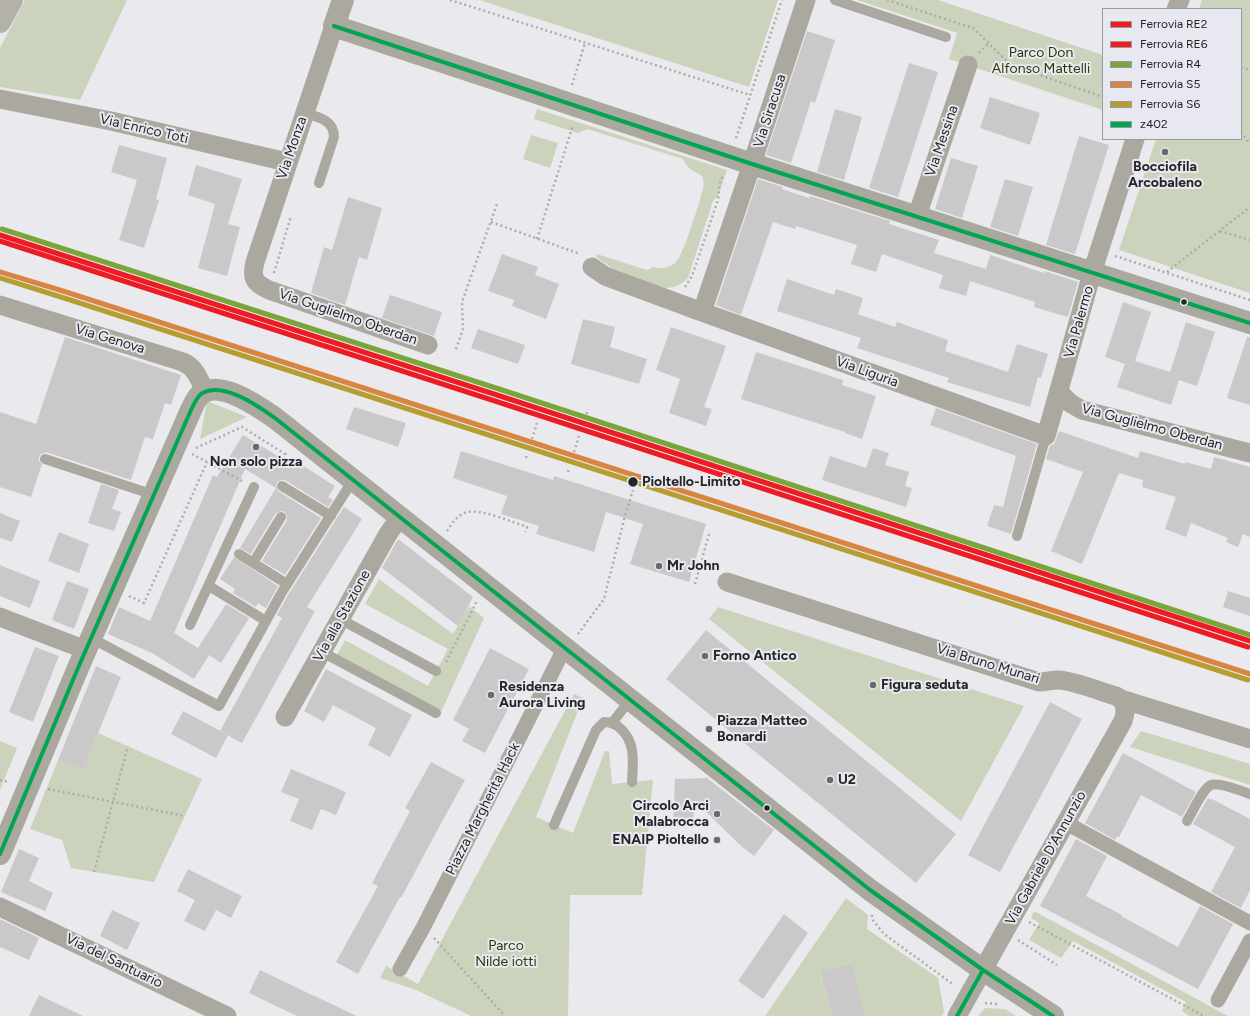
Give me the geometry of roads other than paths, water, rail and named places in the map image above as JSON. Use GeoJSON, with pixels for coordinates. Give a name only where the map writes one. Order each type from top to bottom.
{"type":"FeatureCollection","features":[{"type":"Feature","properties":{"kind":"main road"},"geometry":{"type":"LineString","coordinates":[[0,22],[12,0]]}},
{"type":"Feature","properties":{"kind":"street","name":"Via Monza"},"geometry":{"type":"LineString","coordinates":[[269,290],[256,283],[253,277],[253,270],[287,162],[343,0]]}},
{"type":"Feature","properties":{"kind":"street","name":"Via Siracusa"},"geometry":{"type":"LineString","coordinates":[[702,312],[806,0]]}},
{"type":"Feature","properties":{"kind":"street"},"geometry":{"type":"LineString","coordinates":[[334,26],[575,97],[728,161],[752,164],[1250,323]]}},
{"type":"Feature","properties":{"kind":"street","name":"Via Messina"},"geometry":{"type":"LineString","coordinates":[[917,216],[968,65]]}},
{"type":"Feature","properties":{"kind":"street","name":"Via Enrico Toti"},"geometry":{"type":"LineString","coordinates":[[0,99],[97,118],[287,162]]}},
{"type":"Feature","properties":{"kind":"street","name":"Via Palermo"},"geometry":{"type":"LineString","coordinates":[[1046,436],[1092,273],[1135,140]]}},
{"type":"Feature","properties":{"kind":"street","name":"Via Liguria"},"geometry":{"type":"LineString","coordinates":[[586,260],[605,276],[1046,436]]}},
{"type":"Feature","properties":{"kind":"street","name":"Via Guglielmo Oberdan"},"geometry":{"type":"LineString","coordinates":[[269,290],[428,345]]}},
{"type":"Feature","properties":{"kind":"street","name":"Via Genova"},"geometry":{"type":"LineString","coordinates":[[0,305],[183,362],[195,370],[205,391]]}},
{"type":"Feature","properties":{"kind":"street"},"geometry":{"type":"LineString","coordinates":[[0,854],[88,644],[191,410],[199,395],[205,391],[214,389],[224,391],[255,404],[275,418],[870,890],[983,970],[1053,1016]]}},
{"type":"Feature","properties":{"kind":"street","name":"Via Guglielmo Oberdan"},"geometry":{"type":"LineString","coordinates":[[1059,392],[1070,403],[1082,410],[1250,453]]}},
{"type":"Feature","properties":{"kind":"street","name":"Via alla Stazione"},"geometry":{"type":"LineString","coordinates":[[285,717],[391,530],[400,517]]}},
{"type":"Feature","properties":{"kind":"street","name":"Via Bruno Munari"},"geometry":{"type":"LineString","coordinates":[[726,582],[1039,682],[1058,680],[1068,681],[1250,739]]}},
{"type":"Feature","properties":{"kind":"street"},"geometry":{"type":"LineString","coordinates":[[0,617],[88,644]]}},
{"type":"Feature","properties":{"kind":"street","name":"Piazza Margherita Hack"},"geometry":{"type":"LineString","coordinates":[[400,970],[424,926],[560,657],[566,649]]}},
{"type":"Feature","properties":{"kind":"street","name":"Via Gabriele D'Annunzio"},"geometry":{"type":"LineString","coordinates":[[957,1016],[1123,721],[1126,712],[1125,706],[1121,699]]}},
{"type":"Feature","properties":{"kind":"street"},"geometry":{"type":"LineString","coordinates":[[1066,823],[1250,923]]}},
{"type":"Feature","properties":{"kind":"street","name":"Via del Santuario"},"geometry":{"type":"LineString","coordinates":[[0,907],[227,1016]]}},
{"type":"Feature","properties":{"kind":"street"},"geometry":{"type":"LineString","coordinates":[[1218,1000],[1250,941]]}},
{"type":"Feature","properties":{"kind":"lane"},"geometry":{"type":"LineString","coordinates":[[835,0],[946,36]]}},
{"type":"Feature","properties":{"kind":"lane"},"geometry":{"type":"LineString","coordinates":[[304,113],[320,117],[328,122],[334,131],[334,137],[319,183]]}},
{"type":"Feature","properties":{"kind":"lane"},"geometry":{"type":"LineString","coordinates":[[1018,536],[1046,436]]}},
{"type":"Feature","properties":{"kind":"lane"},"geometry":{"type":"LineString","coordinates":[[45,460],[154,495]]}},
{"type":"Feature","properties":{"kind":"lane"},"geometry":{"type":"LineString","coordinates":[[88,644],[219,706],[284,588],[353,480]]}},
{"type":"Feature","properties":{"kind":"lane"},"geometry":{"type":"LineString","coordinates":[[282,486],[330,516]]}},
{"type":"Feature","properties":{"kind":"lane"},"geometry":{"type":"LineString","coordinates":[[190,626],[254,487]]}},
{"type":"Feature","properties":{"kind":"lane"},"geometry":{"type":"LineString","coordinates":[[252,563],[281,516]]}},
{"type":"Feature","properties":{"kind":"lane"},"geometry":{"type":"LineString","coordinates":[[238,554],[284,588]]}},
{"type":"Feature","properties":{"kind":"lane"},"geometry":{"type":"LineString","coordinates":[[209,586],[266,620]]}},
{"type":"Feature","properties":{"kind":"lane"},"geometry":{"type":"LineString","coordinates":[[340,619],[436,671]]}},
{"type":"Feature","properties":{"kind":"lane"},"geometry":{"type":"LineString","coordinates":[[322,652],[436,713]]}},
{"type":"Feature","properties":{"kind":"lane"},"geometry":{"type":"LineString","coordinates":[[612,723],[630,700]]}},
{"type":"Feature","properties":{"kind":"lane"},"geometry":{"type":"LineString","coordinates":[[554,825],[596,730],[604,722],[612,723],[624,732],[631,743],[633,757],[632,782]]}},
{"type":"Feature","properties":{"kind":"lane"},"geometry":{"type":"LineString","coordinates":[[1187,821],[1206,789],[1211,784],[1219,784],[1250,794]]}},
{"type":"Feature","properties":{"kind":"rail line","name":"R4"},"geometry":{"type":"LineString","coordinates":[[2,229],[499,389],[1250,635]]}},
{"type":"Feature","properties":{"kind":"rail line","name":"RE2"},"geometry":{"type":"LineString","coordinates":[[0,235],[497,395],[1250,641]]}},
{"type":"Feature","properties":{"kind":"rail line","name":"RE6"},"geometry":{"type":"LineString","coordinates":[[0,241],[1248,647]]}},
{"type":"Feature","properties":{"kind":"rail line","name":"S5"},"geometry":{"type":"LineString","coordinates":[[0,272],[63,291],[1250,674]]}},
{"type":"Feature","properties":{"kind":"rail line","name":"S6"},"geometry":{"type":"LineString","coordinates":[[0,278],[1248,680]]}},
{"type":"Feature","properties":{"kind":"place","name":"Bocciofila Arcobaleno"},"geometry":{"type":"Point","coordinates":[1165,152]}},
{"type":"Feature","properties":{"kind":"place","name":"Non solo pizza"},"geometry":{"type":"Point","coordinates":[256,447]}},
{"type":"Feature","properties":{"kind":"place","name":"Pioltello-Limito"},"geometry":{"type":"Point","coordinates":[633,482]}},
{"type":"Feature","properties":{"kind":"place","name":"Mr John"},"geometry":{"type":"Point","coordinates":[659,566]}},
{"type":"Feature","properties":{"kind":"place","name":"Forno Antico"},"geometry":{"type":"Point","coordinates":[705,656]}},
{"type":"Feature","properties":{"kind":"place","name":"Figura seduta"},"geometry":{"type":"Point","coordinates":[873,685]}},
{"type":"Feature","properties":{"kind":"place","name":"Residenza Aurora Living"},"geometry":{"type":"Point","coordinates":[491,695]}},
{"type":"Feature","properties":{"kind":"place","name":"Piazza Matteo Bonardi"},"geometry":{"type":"Point","coordinates":[709,729]}},
{"type":"Feature","properties":{"kind":"place","name":"U2"},"geometry":{"type":"Point","coordinates":[830,780]}},
{"type":"Feature","properties":{"kind":"place","name":"Circolo Arci Malabrocca"},"geometry":{"type":"Point","coordinates":[717,814]}},
{"type":"Feature","properties":{"kind":"place","name":"ENAIP Pioltello"},"geometry":{"type":"Point","coordinates":[717,840]}},
{"type":"Feature","properties":{"kind":"park label","name":"Parco Don Alfonso Mattelli"},"geometry":{"type":"Point","coordinates":[1041,62]}},
{"type":"Feature","properties":{"kind":"park label","name":"Parco Nilde iotti"},"geometry":{"type":"Point","coordinates":[506,954]}}]}
